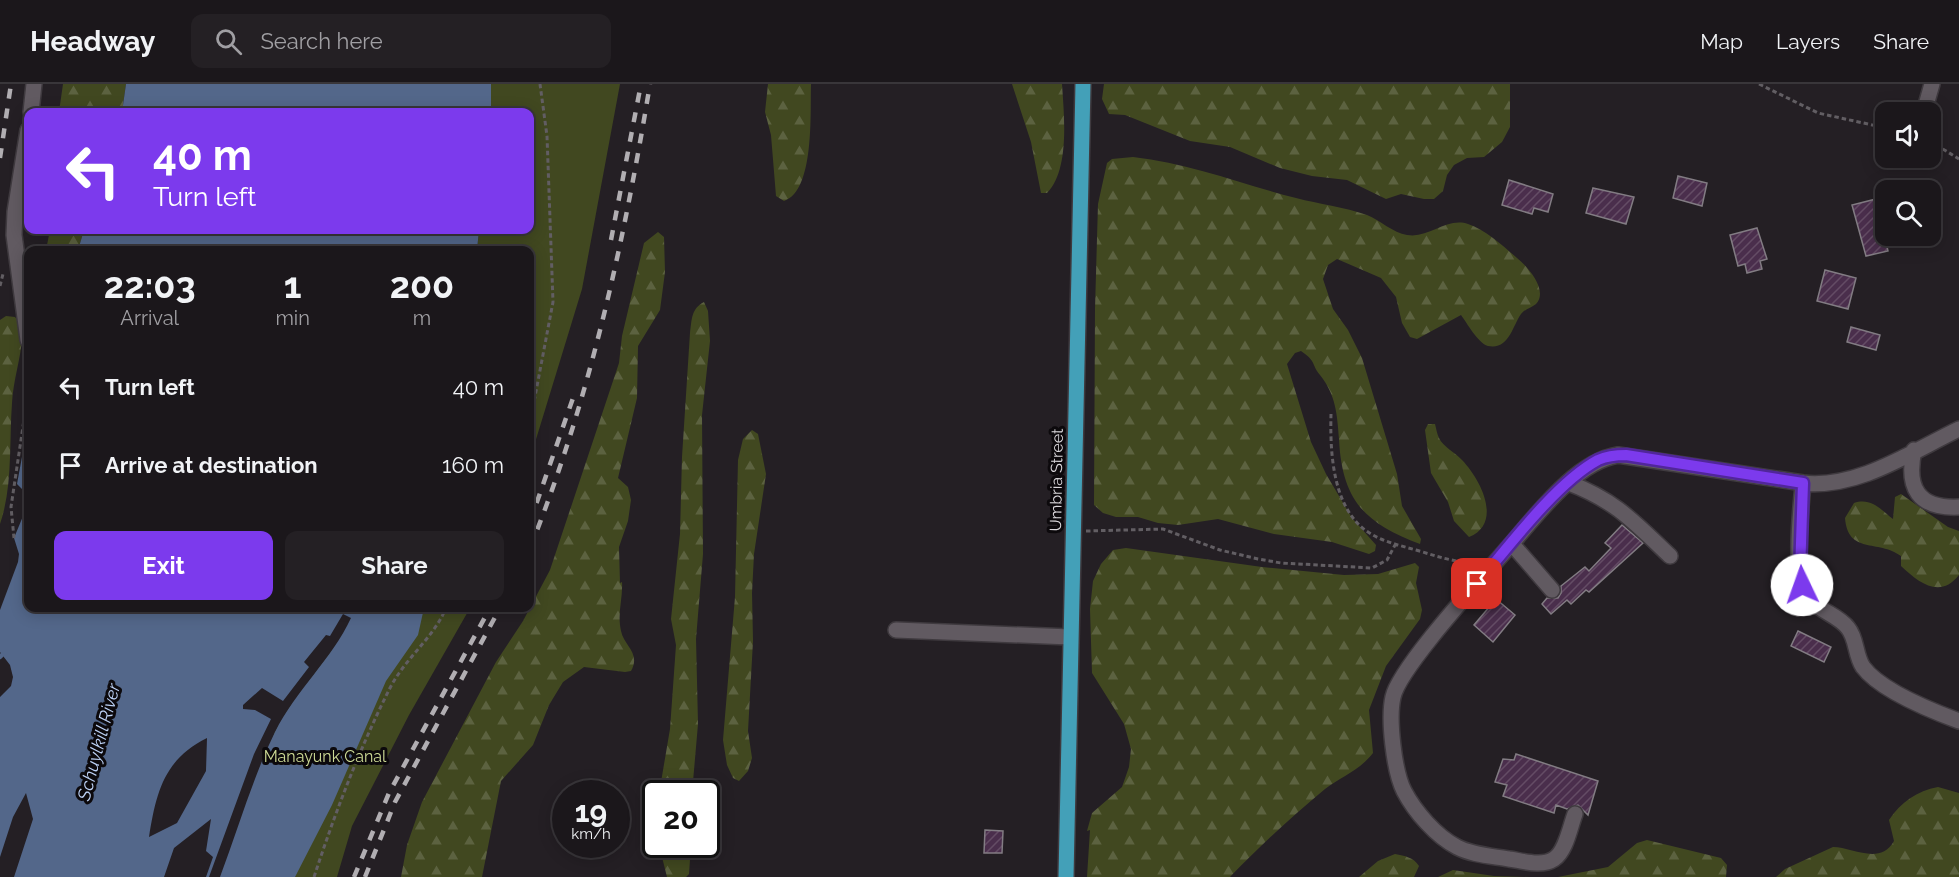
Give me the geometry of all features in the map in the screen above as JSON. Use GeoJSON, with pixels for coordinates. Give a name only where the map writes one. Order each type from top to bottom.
{"type":"FeatureCollection","features":[{"type":"Feature","properties":{"kind":"main road","name":"Umbria Street"},"geometry":{"type":"LineString","coordinates":[[1066,877],[1083,84]]}},
{"type":"Feature","properties":{"kind":"street"},"geometry":{"type":"LineString","coordinates":[[31,108],[34,84]]}},
{"type":"Feature","properties":{"kind":"street"},"geometry":{"type":"LineString","coordinates":[[1927,102],[1932,84]]}},
{"type":"Feature","properties":{"kind":"street"},"geometry":{"type":"LineString","coordinates":[[24,155],[15,212],[14,235],[24,310]]}},
{"type":"Feature","properties":{"kind":"street"},"geometry":{"type":"LineString","coordinates":[[1575,814],[1561,850],[1555,858],[1539,862],[1467,851],[1450,843],[1413,804],[1400,782],[1393,729],[1393,697],[1397,685],[1494,564],[1569,483],[1600,459],[1626,455],[1803,483],[1845,482],[1959,429]]}},
{"type":"Feature","properties":{"kind":"street"},"geometry":{"type":"LineString","coordinates":[[1914,450],[1910,476],[1918,494],[1936,507],[1959,507]]}},
{"type":"Feature","properties":{"kind":"street"},"geometry":{"type":"LineString","coordinates":[[1569,483],[1615,505],[1670,555]]}},
{"type":"Feature","properties":{"kind":"street"},"geometry":{"type":"LineString","coordinates":[[1803,483],[1800,573],[1806,594],[1818,607],[1846,626],[1859,660],[1871,675],[1905,696],[1959,720]]}},
{"type":"Feature","properties":{"kind":"street"},"geometry":{"type":"LineString","coordinates":[[1512,544],[1552,590]]}},
{"type":"Feature","properties":{"kind":"street"},"geometry":{"type":"LineString","coordinates":[[896,630],[1070,637]]}},
{"type":"Feature","properties":{"kind":"path"},"geometry":{"type":"LineString","coordinates":[[534,402],[553,302],[546,136],[540,84]]}},
{"type":"Feature","properties":{"kind":"path"},"geometry":{"type":"LineString","coordinates":[[1758,84],[1818,113],[1875,126]]}},
{"type":"Feature","properties":{"kind":"path"},"geometry":{"type":"LineString","coordinates":[[1941,148],[1959,159]]}},
{"type":"Feature","properties":{"kind":"path"},"geometry":{"type":"LineString","coordinates":[[1332,414],[1332,471],[1341,494],[1363,529],[1395,545],[1451,561],[1494,564]]}},
{"type":"Feature","properties":{"kind":"path"},"geometry":{"type":"LineString","coordinates":[[14,538],[11,507],[24,420]]}},
{"type":"Feature","properties":{"kind":"path"},"geometry":{"type":"LineString","coordinates":[[1073,531],[1163,529],[1220,550],[1258,559],[1281,563],[1372,568],[1387,560],[1395,545]]}},
{"type":"Feature","properties":{"kind":"path"},"geometry":{"type":"LineString","coordinates":[[314,877],[354,766],[388,691],[403,667],[436,627],[444,612]]}},
{"type":"Feature","properties":{"kind":"green space"},"geometry":{"type":"Polygon","coordinates":[[[63,84],[126,84],[123,108],[60,108],[63,84]]]}},
{"type":"Feature","properties":{"kind":"green space"},"geometry":{"type":"Polygon","coordinates":[[[491,84],[620,84],[582,289],[534,446],[534,246],[477,246],[479,234],[534,234],[534,108],[491,108],[491,84]]]}},
{"type":"Feature","properties":{"kind":"green space"},"geometry":{"type":"Polygon","coordinates":[[[768,84],[811,84],[809,149],[806,167],[794,194],[784,201],[776,196],[771,135],[765,112],[768,84]]]}},
{"type":"Feature","properties":{"kind":"green space"},"geometry":{"type":"Polygon","coordinates":[[[1012,84],[1062,84],[1064,142],[1062,157],[1054,183],[1047,193],[1041,193],[1031,142],[1012,84]]]}},
{"type":"Feature","properties":{"kind":"green space"},"geometry":{"type":"Polygon","coordinates":[[[1104,84],[1510,84],[1510,127],[1502,142],[1484,157],[1467,158],[1454,165],[1447,175],[1443,191],[1434,199],[1401,194],[1386,199],[1347,180],[1312,176],[1280,168],[1230,147],[1190,141],[1125,115],[1109,114],[1102,99],[1104,84]]]}},
{"type":"Feature","properties":{"kind":"green space"},"geometry":{"type":"Polygon","coordinates":[[[1133,157],[1195,169],[1296,198],[1358,212],[1407,235],[1423,234],[1452,223],[1468,224],[1494,239],[1531,272],[1540,292],[1536,304],[1521,314],[1509,336],[1501,345],[1488,346],[1480,341],[1461,315],[1417,339],[1410,337],[1402,323],[1396,297],[1381,278],[1337,259],[1328,265],[1323,279],[1333,309],[1348,330],[1362,358],[1397,474],[1402,506],[1421,539],[1420,544],[1401,536],[1371,518],[1351,494],[1341,460],[1333,397],[1312,361],[1301,351],[1295,353],[1287,364],[1311,442],[1326,474],[1352,518],[1376,545],[1375,551],[1369,554],[1332,542],[1274,534],[1218,519],[1178,525],[1158,523],[1138,517],[1116,517],[1103,513],[1094,505],[1098,204],[1107,163],[1112,159],[1133,157]]]}},
{"type":"Feature","properties":{"kind":"green space"},"geometry":{"type":"Polygon","coordinates":[[[658,232],[664,237],[665,272],[660,310],[638,346],[637,398],[618,478],[628,487],[631,500],[628,521],[619,547],[620,583],[622,582],[620,618],[621,631],[633,654],[634,665],[631,671],[625,672],[584,667],[563,682],[549,705],[533,745],[501,781],[482,877],[401,877],[407,845],[422,802],[496,662],[528,612],[534,612],[534,600],[550,570],[619,363],[622,336],[644,243],[658,232]]]}},
{"type":"Feature","properties":{"kind":"green space"},"geometry":{"type":"Polygon","coordinates":[[[49,234],[83,234],[79,246],[47,245],[49,234]]]}},
{"type":"Feature","properties":{"kind":"green space"},"geometry":{"type":"Polygon","coordinates":[[[704,302],[708,311],[710,341],[702,415],[703,554],[696,639],[698,724],[693,780],[661,780],[670,729],[676,645],[671,619],[680,534],[682,457],[690,333],[694,311],[704,302]]]}},
{"type":"Feature","properties":{"kind":"green space"},"geometry":{"type":"Polygon","coordinates":[[[6,316],[15,317],[21,327],[22,338],[13,395],[7,495],[0,524],[0,320],[6,316]]]}},
{"type":"Feature","properties":{"kind":"green space"},"geometry":{"type":"Polygon","coordinates":[[[1428,424],[1435,424],[1441,441],[1469,468],[1482,489],[1487,512],[1485,522],[1469,537],[1454,521],[1448,502],[1431,473],[1425,430],[1428,424]]]}},
{"type":"Feature","properties":{"kind":"green space"},"geometry":{"type":"Polygon","coordinates":[[[752,430],[758,434],[766,474],[754,554],[752,593],[753,641],[748,731],[752,758],[748,771],[739,781],[733,778],[727,765],[723,740],[735,597],[738,460],[743,439],[752,430]]]}},
{"type":"Feature","properties":{"kind":"green space"},"geometry":{"type":"Polygon","coordinates":[[[1901,494],[1948,527],[1959,531],[1959,575],[1952,582],[1937,587],[1922,583],[1901,566],[1901,556],[1883,548],[1858,542],[1847,530],[1845,518],[1854,503],[1871,503],[1893,519],[1895,497],[1901,494]]]}},
{"type":"Feature","properties":{"kind":"green space"},"geometry":{"type":"Polygon","coordinates":[[[1126,548],[1262,567],[1344,575],[1378,574],[1415,563],[1419,567],[1416,583],[1422,610],[1420,619],[1386,666],[1369,710],[1373,753],[1362,764],[1325,789],[1300,810],[1230,877],[1087,877],[1090,830],[1087,831],[1092,813],[1122,787],[1129,767],[1131,749],[1124,724],[1092,673],[1090,609],[1093,581],[1101,564],[1113,550],[1126,548]]]}},
{"type":"Feature","properties":{"kind":"green space","name":"Manayunk Canal"},"geometry":{"type":"Polygon","coordinates":[[[356,612],[468,612],[409,715],[352,826],[337,877],[221,877],[275,732],[290,707],[340,640],[356,612]]]}},
{"type":"Feature","properties":{"kind":"green space"},"geometry":{"type":"Polygon","coordinates":[[[1938,787],[1959,793],[1959,877],[1776,877],[1785,869],[1833,847],[1874,854],[1881,852],[1894,841],[1889,820],[1894,814],[1916,794],[1938,787]]]}},
{"type":"Feature","properties":{"kind":"green space"},"geometry":{"type":"Polygon","coordinates":[[[1647,840],[1721,858],[1727,865],[1726,877],[1558,877],[1608,867],[1637,843],[1647,840]]]}},
{"type":"Feature","properties":{"kind":"green space"},"geometry":{"type":"Polygon","coordinates":[[[1395,854],[1408,857],[1417,863],[1419,866],[1414,877],[1359,877],[1378,861],[1395,854]]]}},
{"type":"Feature","properties":{"kind":"green space"},"geometry":{"type":"Polygon","coordinates":[[[662,858],[690,858],[689,874],[686,877],[667,877],[662,858]]]}},
{"type":"Feature","properties":{"kind":"green space"},"geometry":{"type":"Polygon","coordinates":[[[1453,870],[1494,876],[1530,877],[1438,877],[1453,870]]]}},
{"type":"Feature","properties":{"kind":"water"},"geometry":{"type":"Polygon","coordinates":[[[126,84],[491,84],[491,108],[123,108],[126,84]]]}},
{"type":"Feature","properties":{"kind":"water"},"geometry":{"type":"Polygon","coordinates":[[[83,234],[479,234],[477,246],[79,246],[83,234]]]}},
{"type":"Feature","properties":{"kind":"water"},"geometry":{"type":"Polygon","coordinates":[[[24,446],[24,489],[17,484],[24,446]]]}},
{"type":"Feature","properties":{"kind":"water","name":"Schuylkill River"},"geometry":{"type":"Polygon","coordinates":[[[24,514],[24,612],[423,612],[418,635],[386,681],[332,805],[295,877],[220,877],[267,749],[293,702],[343,633],[351,618],[343,614],[330,636],[326,635],[304,662],[309,667],[283,701],[262,688],[243,705],[243,709],[255,710],[271,719],[254,754],[209,877],[206,877],[213,857],[206,851],[211,819],[174,848],[164,877],[14,877],[33,819],[26,793],[13,817],[0,857],[0,697],[11,686],[13,677],[10,665],[0,652],[0,610],[19,554],[14,538],[24,514]],[[207,738],[192,746],[181,756],[164,779],[155,806],[149,837],[177,823],[206,771],[207,738]]]}},
{"type":"Feature","properties":{"kind":"building"},"geometry":{"type":"Polygon","coordinates":[[[1678,176],[1707,183],[1702,206],[1673,198],[1678,176]]]}},
{"type":"Feature","properties":{"kind":"building"},"geometry":{"type":"Polygon","coordinates":[[[1509,180],[1553,194],[1548,212],[1534,208],[1532,214],[1502,205],[1509,180]]]}},
{"type":"Feature","properties":{"kind":"building"},"geometry":{"type":"Polygon","coordinates":[[[1593,188],[1634,197],[1626,224],[1586,213],[1593,188]]]}},
{"type":"Feature","properties":{"kind":"building"},"geometry":{"type":"Polygon","coordinates":[[[1875,199],[1875,246],[1887,246],[1888,251],[1866,256],[1852,205],[1875,199]]]}},
{"type":"Feature","properties":{"kind":"building"},"geometry":{"type":"Polygon","coordinates":[[[1757,228],[1767,259],[1760,261],[1762,269],[1747,273],[1745,264],[1738,266],[1730,235],[1757,228]]]}},
{"type":"Feature","properties":{"kind":"building"},"geometry":{"type":"Polygon","coordinates":[[[1825,270],[1856,278],[1848,309],[1817,301],[1825,270]]]}},
{"type":"Feature","properties":{"kind":"building"},"geometry":{"type":"Polygon","coordinates":[[[1851,327],[1880,335],[1876,350],[1847,342],[1851,327]]]}},
{"type":"Feature","properties":{"kind":"building"},"geometry":{"type":"Polygon","coordinates":[[[1622,525],[1643,543],[1589,592],[1586,590],[1571,604],[1567,600],[1551,614],[1542,604],[1547,598],[1558,598],[1561,586],[1585,567],[1589,571],[1611,548],[1605,543],[1622,525]]]}},
{"type":"Feature","properties":{"kind":"building"},"geometry":{"type":"Polygon","coordinates":[[[1496,599],[1515,615],[1493,642],[1474,625],[1496,599]]]}},
{"type":"Feature","properties":{"kind":"building"},"geometry":{"type":"Polygon","coordinates":[[[1798,631],[1831,647],[1824,662],[1791,646],[1798,631]]]}},
{"type":"Feature","properties":{"kind":"building"},"geometry":{"type":"Polygon","coordinates":[[[1516,754],[1598,781],[1588,815],[1578,805],[1567,809],[1556,805],[1554,813],[1503,796],[1507,785],[1495,782],[1503,759],[1514,760],[1516,754]]]}},
{"type":"Feature","properties":{"kind":"building"},"geometry":{"type":"Polygon","coordinates":[[[985,830],[1003,831],[1002,853],[984,853],[985,830]]]}},
{"type":"Feature","properties":{"kind":"railway"},"geometry":{"type":"LineString","coordinates":[[0,158],[11,84]]}},
{"type":"Feature","properties":{"kind":"railway"},"geometry":{"type":"LineString","coordinates":[[611,240],[641,84]]}},
{"type":"Feature","properties":{"kind":"railway"},"geometry":{"type":"LineString","coordinates":[[534,537],[570,435],[603,319],[629,202],[650,84]]}},
{"type":"Feature","properties":{"kind":"railway"},"geometry":{"type":"LineString","coordinates":[[534,510],[573,398]]}},
{"type":"Feature","properties":{"kind":"railway"},"geometry":{"type":"LineString","coordinates":[[354,877],[389,793],[488,612]]}},
{"type":"Feature","properties":{"kind":"railway"},"geometry":{"type":"LineString","coordinates":[[365,877],[395,802],[498,612]]}},
{"type":"Feature","properties":{"kind":"route"},"geometry":{"type":"LineString","coordinates":[[1477,584],[1543,509],[1581,472],[1600,459],[1626,455],[1803,483],[1800,573],[1802,585]]}}]}
